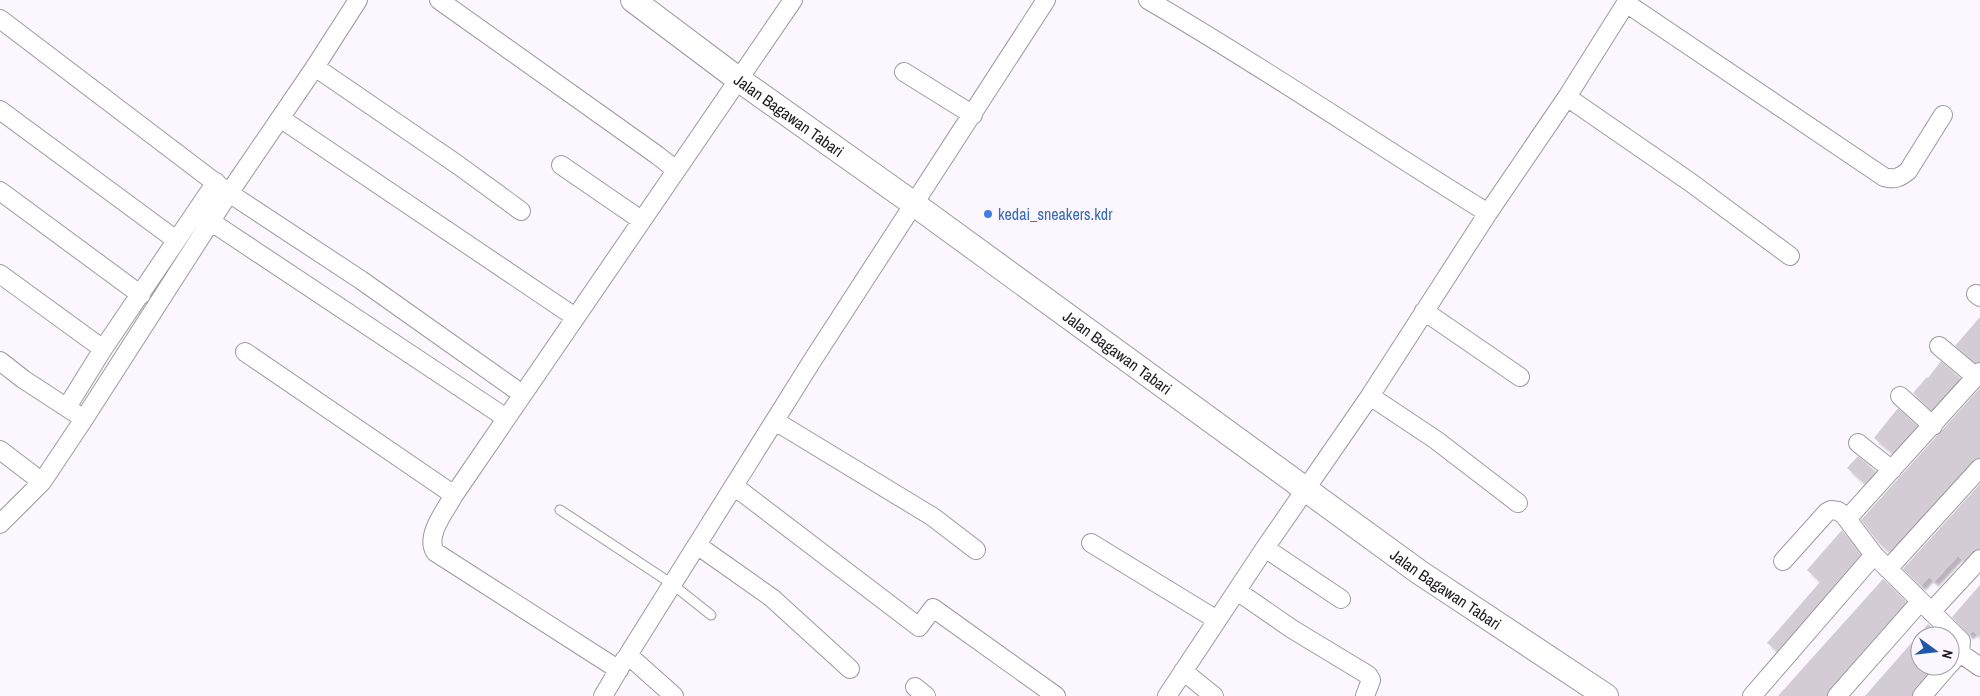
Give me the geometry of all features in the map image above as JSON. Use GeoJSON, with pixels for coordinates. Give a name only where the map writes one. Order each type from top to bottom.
{"type":"FeatureCollection","features":[{"type":"Feature","properties":{"kind":"street"},"geometry":{"type":"LineString","coordinates":[[67,407],[103,349],[176,240],[280,118],[358,0]]}},
{"type":"Feature","properties":{"kind":"street"},"geometry":{"type":"LineString","coordinates":[[438,0],[658,155],[676,170]]}},
{"type":"Feature","properties":{"kind":"street","name":"Jalan Bagawan Tabari"},"geometry":{"type":"LineString","coordinates":[[633,0],[738,79],[914,204],[1419,572],[1606,696]]}},
{"type":"Feature","properties":{"kind":"street"},"geometry":{"type":"LineString","coordinates":[[674,696],[623,662],[434,552],[431,546],[432,536],[454,495],[522,394],[793,0]]}},
{"type":"Feature","properties":{"kind":"street"},"geometry":{"type":"LineString","coordinates":[[603,696],[774,421],[1046,0]]}},
{"type":"Feature","properties":{"kind":"street"},"geometry":{"type":"LineString","coordinates":[[1148,0],[1324,108],[1396,157],[1488,213]]}},
{"type":"Feature","properties":{"kind":"street"},"geometry":{"type":"LineString","coordinates":[[1167,696],[1265,548],[1370,396],[1488,213],[1567,98],[1627,2],[1884,177],[1892,179],[1900,177],[1908,171],[1943,115]]}},
{"type":"Feature","properties":{"kind":"street"},"geometry":{"type":"LineString","coordinates":[[0,19],[222,187],[361,280],[522,394]]}},
{"type":"Feature","properties":{"kind":"street"},"geometry":{"type":"LineString","coordinates":[[315,67],[451,160],[521,211]]}},
{"type":"Feature","properties":{"kind":"street"},"geometry":{"type":"LineString","coordinates":[[904,72],[973,115]]}},
{"type":"Feature","properties":{"kind":"street"},"geometry":{"type":"LineString","coordinates":[[1567,98],[1690,182],[1790,256]]}},
{"type":"Feature","properties":{"kind":"street"},"geometry":{"type":"LineString","coordinates":[[0,110],[176,240]]}},
{"type":"Feature","properties":{"kind":"street"},"geometry":{"type":"LineString","coordinates":[[280,118],[575,317]]}},
{"type":"Feature","properties":{"kind":"street"},"geometry":{"type":"LineString","coordinates":[[561,164],[642,220]]}},
{"type":"Feature","properties":{"kind":"street"},"geometry":{"type":"LineString","coordinates":[[0,524],[42,482],[84,419],[210,221],[222,187]]}},
{"type":"Feature","properties":{"kind":"street"},"geometry":{"type":"LineString","coordinates":[[0,191],[141,294]]}},
{"type":"Feature","properties":{"kind":"street"},"geometry":{"type":"LineString","coordinates":[[210,221],[506,418]]}},
{"type":"Feature","properties":{"kind":"street"},"geometry":{"type":"LineString","coordinates":[[0,274],[103,349]]}},
{"type":"Feature","properties":{"kind":"street"},"geometry":{"type":"LineString","coordinates":[[1424,312],[1520,377]]}},
{"type":"Feature","properties":{"kind":"street"},"geometry":{"type":"LineString","coordinates":[[1847,519],[1978,374],[1939,346]]}},
{"type":"Feature","properties":{"kind":"street"},"geometry":{"type":"LineString","coordinates":[[245,352],[454,495]]}},
{"type":"Feature","properties":{"kind":"street"},"geometry":{"type":"LineString","coordinates":[[0,361],[84,419]]}},
{"type":"Feature","properties":{"kind":"street"},"geometry":{"type":"LineString","coordinates":[[1370,396],[1436,440],[1518,503]]}},
{"type":"Feature","properties":{"kind":"street"},"geometry":{"type":"LineString","coordinates":[[1900,396],[1932,426]]}},
{"type":"Feature","properties":{"kind":"street"},"geometry":{"type":"LineString","coordinates":[[774,421],[933,517],[976,550]]}},
{"type":"Feature","properties":{"kind":"street"},"geometry":{"type":"LineString","coordinates":[[1858,443],[1892,470]]}},
{"type":"Feature","properties":{"kind":"street"},"geometry":{"type":"LineString","coordinates":[[0,450],[42,482]]}},
{"type":"Feature","properties":{"kind":"street"},"geometry":{"type":"LineString","coordinates":[[1888,569],[1980,468]]}},
{"type":"Feature","properties":{"kind":"street"},"geometry":{"type":"LineString","coordinates":[[734,486],[919,627],[933,608],[1056,696]]}},
{"type":"Feature","properties":{"kind":"street"},"geometry":{"type":"LineString","coordinates":[[1783,561],[1831,510],[1841,512],[1874,555],[1945,626]]}},
{"type":"Feature","properties":{"kind":"street"},"geometry":{"type":"LineString","coordinates":[[1091,543],[1217,620]]}},
{"type":"Feature","properties":{"kind":"street"},"geometry":{"type":"LineString","coordinates":[[697,545],[772,598],[850,668]]}},
{"type":"Feature","properties":{"kind":"street"},"geometry":{"type":"LineString","coordinates":[[1265,548],[1341,598]]}},
{"type":"Feature","properties":{"kind":"street"},"geometry":{"type":"LineString","coordinates":[[1752,696],[1874,555]]}},
{"type":"Feature","properties":{"kind":"street"},"geometry":{"type":"LineString","coordinates":[[1837,696],[1926,607],[1980,559]]}},
{"type":"Feature","properties":{"kind":"street"},"geometry":{"type":"LineString","coordinates":[[1237,591],[1292,629],[1368,675],[1371,680],[1365,696]]}},
{"type":"Feature","properties":{"kind":"street"},"geometry":{"type":"LineString","coordinates":[[1960,662],[1980,666]]}},
{"type":"Feature","properties":{"kind":"street"},"geometry":{"type":"LineString","coordinates":[[1184,671],[1214,696]]}},
{"type":"Feature","properties":{"kind":"street"},"geometry":{"type":"LineString","coordinates":[[1922,696],[1940,676]]}},
{"type":"Feature","properties":{"kind":"lane"},"geometry":{"type":"LineString","coordinates":[[560,510],[672,584],[711,615]]}},
{"type":"Feature","properties":{"kind":"building"},"geometry":{"type":"Polygon","coordinates":[[[1980,317],[1980,362],[1975,363],[1955,346],[1980,317]]]}},
{"type":"Feature","properties":{"kind":"building"},"geometry":{"type":"Polygon","coordinates":[[[1941,361],[1960,378],[1931,410],[1913,393],[1941,361]]]}},
{"type":"Feature","properties":{"kind":"building"},"geometry":{"type":"Polygon","coordinates":[[[1980,388],[1980,458],[1972,461],[1889,552],[1878,542],[1861,520],[1980,388]]]}},
{"type":"Feature","properties":{"kind":"building"},"geometry":{"type":"Polygon","coordinates":[[[1898,408],[1917,426],[1892,453],[1874,438],[1898,408]]]}},
{"type":"Feature","properties":{"kind":"building"},"geometry":{"type":"Polygon","coordinates":[[[1858,456],[1876,472],[1865,484],[1847,468],[1858,456]]]}},
{"type":"Feature","properties":{"kind":"building"},"geometry":{"type":"Polygon","coordinates":[[[1980,484],[1980,549],[1973,551],[1964,561],[1958,556],[1934,582],[1929,577],[1921,586],[1903,569],[1980,484]]]}},
{"type":"Feature","properties":{"kind":"building"},"geometry":{"type":"Polygon","coordinates":[[[1842,530],[1860,555],[1777,651],[1767,643],[1820,582],[1807,570],[1842,530]]]}},
{"type":"Feature","properties":{"kind":"building"},"geometry":{"type":"Polygon","coordinates":[[[1883,579],[1906,602],[1829,689],[1827,696],[1778,696],[1883,579]]]}},
{"type":"Feature","properties":{"kind":"building"},"geometry":{"type":"Polygon","coordinates":[[[1980,585],[1980,637],[1973,631],[1969,635],[1952,617],[1980,585]]]}},
{"type":"Feature","properties":{"kind":"building"},"geometry":{"type":"Polygon","coordinates":[[[1910,645],[1910,676],[1925,676],[1914,689],[1912,696],[1865,696],[1910,645]]]}},
{"type":"Feature","properties":{"kind":"place","name":"kedai_sneakers.kdr"},"geometry":{"type":"Point","coordinates":[988,214]}}]}
